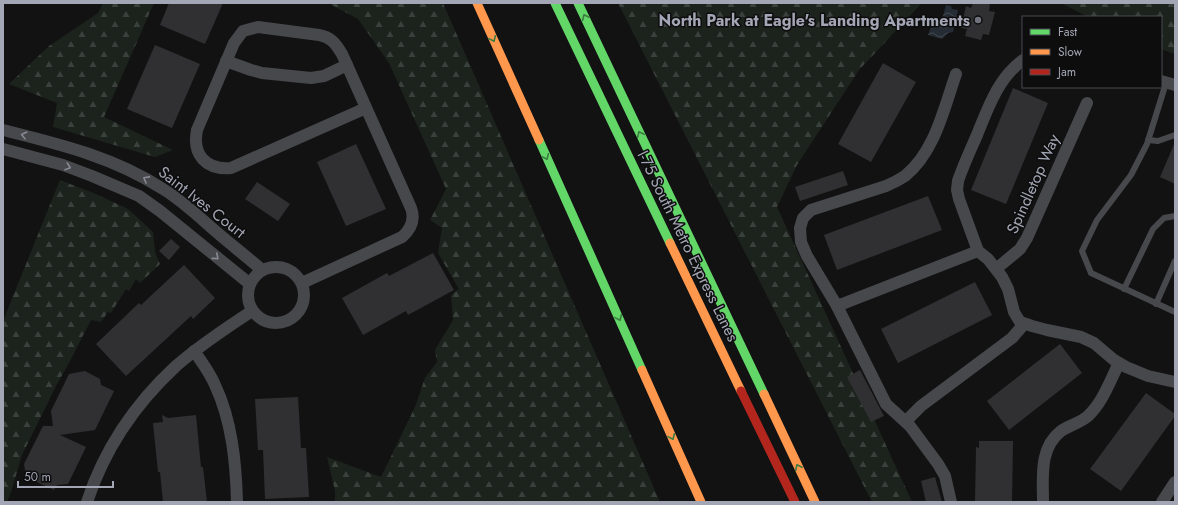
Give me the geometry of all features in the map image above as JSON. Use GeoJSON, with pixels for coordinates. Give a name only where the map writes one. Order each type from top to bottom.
{"type":"FeatureCollection","features":[{"type":"Feature","properties":{"kind":"highway"},"geometry":{"type":"LineString","coordinates":[[477,3],[702,502]]}},
{"type":"Feature","properties":{"kind":"highway","name":"I-75 South Metro Express Lanes"},"geometry":{"type":"LineString","coordinates":[[555,3],[795,502]]}},
{"type":"Feature","properties":{"kind":"highway"},"geometry":{"type":"LineString","coordinates":[[578,3],[815,502]]}},
{"type":"Feature","properties":{"kind":"street","name":"Saint Ives Court"},"geometry":{"type":"LineString","coordinates":[[302,283],[402,236],[411,225],[413,216],[411,208],[347,65],[336,44],[324,36],[258,27],[249,28],[240,34],[234,43],[196,135],[196,147],[205,162],[217,168],[231,168],[366,108]]}},
{"type":"Feature","properties":{"kind":"street"},"geometry":{"type":"LineString","coordinates":[[226,61],[256,72],[311,78],[324,76],[347,65]]}},
{"type":"Feature","properties":{"kind":"street"},"geometry":{"type":"LineString","coordinates":[[1022,61],[1014,66],[1002,82],[990,106],[958,181],[957,190],[959,199],[978,251],[988,259],[1006,283],[1014,312],[1020,322],[1046,330],[1074,335],[1088,340],[1102,348],[1119,363],[1148,376],[1175,382]]}},
{"type":"Feature","properties":{"kind":"street"},"geometry":{"type":"LineString","coordinates":[[950,502],[945,476],[942,470],[906,421],[886,404],[837,306],[803,248],[800,228],[803,218],[811,210],[886,186],[905,176],[913,169],[920,161],[932,140],[956,74]]}},
{"type":"Feature","properties":{"kind":"street","name":"Spindletop Way"},"geometry":{"type":"LineString","coordinates":[[996,269],[1020,249],[1027,238],[1087,103]]}},
{"type":"Feature","properties":{"kind":"street","name":"Saint Ives Court"},"geometry":{"type":"LineString","coordinates":[[3,130],[99,157],[145,178],[164,189],[262,270]]}},
{"type":"Feature","properties":{"kind":"street","name":"Saint Ives Court"},"geometry":{"type":"LineString","coordinates":[[3,149],[63,165],[139,196],[150,203],[250,284]]}},
{"type":"Feature","properties":{"kind":"street"},"geometry":{"type":"LineString","coordinates":[[92,176],[99,157]]}},
{"type":"Feature","properties":{"kind":"street"},"geometry":{"type":"LineString","coordinates":[[186,232],[200,218]]}},
{"type":"Feature","properties":{"kind":"street"},"geometry":{"type":"LineString","coordinates":[[837,306],[978,251]]}},
{"type":"Feature","properties":{"kind":"street"},"geometry":{"type":"LineString","coordinates":[[273,267],[284,268],[294,273],[302,283],[304,294],[303,303],[298,313],[290,320],[281,323],[270,323],[260,319],[252,311],[247,298],[250,284],[255,276],[262,270],[273,267]]}},
{"type":"Feature","properties":{"kind":"street"},"geometry":{"type":"LineString","coordinates":[[87,502],[104,460],[125,425],[158,384],[194,352],[252,311]]}},
{"type":"Feature","properties":{"kind":"street"},"geometry":{"type":"LineString","coordinates":[[906,421],[921,406],[1012,338],[1024,324]]}},
{"type":"Feature","properties":{"kind":"street"},"geometry":{"type":"LineString","coordinates":[[194,352],[207,370],[222,402],[231,440],[237,502]]}},
{"type":"Feature","properties":{"kind":"street"},"geometry":{"type":"LineString","coordinates":[[1043,502],[1043,466],[1046,451],[1059,433],[1082,420],[1094,409],[1119,363]]}},
{"type":"Feature","properties":{"kind":"street"},"geometry":{"type":"LineString","coordinates":[[1162,502],[1175,482]]}},
{"type":"Feature","properties":{"kind":"lane"},"geometry":{"type":"LineString","coordinates":[[1167,83],[1148,140],[1131,175],[1096,220],[1082,251],[1092,274],[1175,312]]}},
{"type":"Feature","properties":{"kind":"lane"},"geometry":{"type":"LineString","coordinates":[[1148,140],[1158,140],[1175,135]]}},
{"type":"Feature","properties":{"kind":"lane"},"geometry":{"type":"LineString","coordinates":[[1124,289],[1153,229],[1164,218],[1175,216]]}},
{"type":"Feature","properties":{"kind":"lane"},"geometry":{"type":"LineString","coordinates":[[1156,304],[1175,261]]}},
{"type":"Feature","properties":{"kind":"green space"},"geometry":{"type":"Polygon","coordinates":[[[103,3],[154,3],[104,117],[173,150],[155,157],[53,127],[57,103],[9,84],[49,46],[98,13],[103,3]]]}},
{"type":"Feature","properties":{"kind":"green space"},"geometry":{"type":"Polygon","coordinates":[[[328,3],[443,3],[660,502],[335,502],[335,491],[327,457],[381,477],[415,407],[425,378],[437,362],[435,350],[453,320],[451,295],[459,289],[438,253],[442,228],[430,220],[446,189],[389,63],[358,19],[328,3]]]}},
{"type":"Feature","properties":{"kind":"green space"},"geometry":{"type":"Polygon","coordinates":[[[618,3],[922,3],[859,70],[797,165],[777,207],[912,502],[872,502],[618,3]]]}},
{"type":"Feature","properties":{"kind":"green space"},"geometry":{"type":"Polygon","coordinates":[[[1061,3],[1175,3],[1175,54],[1162,49],[1162,16],[1086,16],[1061,3]]]}},
{"type":"Feature","properties":{"kind":"green space"},"geometry":{"type":"Polygon","coordinates":[[[60,180],[96,194],[128,209],[153,232],[155,252],[160,264],[140,283],[136,279],[129,291],[126,289],[111,313],[108,312],[101,322],[91,320],[22,455],[7,502],[3,502],[3,321],[60,180]]]}},
{"type":"Feature","properties":{"kind":"water"},"geometry":{"type":"Polygon","coordinates":[[[946,5],[951,6],[952,9],[958,10],[953,32],[948,33],[942,39],[928,35],[933,22],[941,23],[946,5]]]}},
{"type":"Feature","properties":{"kind":"building"},"geometry":{"type":"Polygon","coordinates":[[[169,3],[223,3],[205,44],[160,25],[169,3]]]}},
{"type":"Feature","properties":{"kind":"building","name":"North Park at Eagle's Landing Apartments"},"geometry":{"type":"Polygon","coordinates":[[[973,3],[990,3],[989,11],[995,12],[989,35],[983,34],[981,40],[965,36],[967,29],[961,28],[966,6],[971,8],[973,3]]]}},
{"type":"Feature","properties":{"kind":"building"},"geometry":{"type":"Polygon","coordinates":[[[155,45],[200,64],[172,128],[127,109],[155,45]]]}},
{"type":"Feature","properties":{"kind":"building"},"geometry":{"type":"Polygon","coordinates":[[[883,63],[916,82],[871,162],[838,144],[883,63]]]}},
{"type":"Feature","properties":{"kind":"building"},"geometry":{"type":"Polygon","coordinates":[[[1013,88],[1048,103],[1006,204],[971,190],[1013,88]]]}},
{"type":"Feature","properties":{"kind":"building"},"geometry":{"type":"Polygon","coordinates":[[[1175,142],[1175,184],[1160,177],[1175,142]]]}},
{"type":"Feature","properties":{"kind":"building"},"geometry":{"type":"Polygon","coordinates":[[[356,144],[386,209],[346,226],[317,162],[356,144]]]}},
{"type":"Feature","properties":{"kind":"building"},"geometry":{"type":"Polygon","coordinates":[[[843,171],[848,185],[800,201],[795,187],[843,171]]]}},
{"type":"Feature","properties":{"kind":"building"},"geometry":{"type":"Polygon","coordinates":[[[257,182],[290,204],[278,221],[245,199],[257,182]]]}},
{"type":"Feature","properties":{"kind":"building"},"geometry":{"type":"Polygon","coordinates":[[[928,196],[942,230],[837,270],[824,235],[928,196]]]}},
{"type":"Feature","properties":{"kind":"building"},"geometry":{"type":"Polygon","coordinates":[[[171,239],[180,247],[169,260],[159,251],[171,239]]]}},
{"type":"Feature","properties":{"kind":"building"},"geometry":{"type":"Polygon","coordinates":[[[433,253],[454,290],[408,315],[406,311],[363,335],[342,298],[387,273],[389,276],[433,253]]]}},
{"type":"Feature","properties":{"kind":"building"},"geometry":{"type":"Polygon","coordinates":[[[184,265],[215,298],[193,319],[191,316],[126,376],[96,344],[139,303],[141,305],[184,265]]]}},
{"type":"Feature","properties":{"kind":"building"},"geometry":{"type":"Polygon","coordinates":[[[975,282],[992,315],[898,363],[881,329],[975,282]]]}},
{"type":"Feature","properties":{"kind":"building"},"geometry":{"type":"Polygon","coordinates":[[[1060,344],[1082,373],[1009,430],[987,401],[1060,344]]]}},
{"type":"Feature","properties":{"kind":"building"},"geometry":{"type":"Polygon","coordinates":[[[860,370],[884,416],[871,422],[847,377],[860,370]]]}},
{"type":"Feature","properties":{"kind":"building"},"geometry":{"type":"Polygon","coordinates":[[[85,371],[100,379],[101,385],[114,391],[95,430],[60,435],[86,447],[68,484],[57,485],[54,490],[26,477],[24,464],[43,426],[53,426],[51,411],[69,374],[85,371]]]}},
{"type":"Feature","properties":{"kind":"building"},"geometry":{"type":"Polygon","coordinates":[[[1146,393],[1175,414],[1175,416],[1121,491],[1090,469],[1146,393]]]}},
{"type":"Feature","properties":{"kind":"building"},"geometry":{"type":"Polygon","coordinates":[[[298,397],[301,448],[306,448],[309,497],[265,499],[263,450],[258,450],[255,399],[298,397]]]}},
{"type":"Feature","properties":{"kind":"building"},"geometry":{"type":"Polygon","coordinates":[[[162,415],[168,418],[196,415],[201,467],[203,467],[207,502],[163,502],[153,423],[163,422],[162,415]]]}},
{"type":"Feature","properties":{"kind":"building"},"geometry":{"type":"Polygon","coordinates":[[[979,441],[1013,441],[1012,502],[975,502],[976,447],[979,448],[979,441]]]}},
{"type":"Feature","properties":{"kind":"building"},"geometry":{"type":"Polygon","coordinates":[[[935,477],[942,502],[926,502],[921,481],[935,477]]]}},
{"type":"Feature","properties":{"kind":"traffic: fast"},"geometry":{"type":"LineString","coordinates":[[555,3],[670,243]]}},
{"type":"Feature","properties":{"kind":"traffic: fast"},"geometry":{"type":"LineString","coordinates":[[578,3],[764,394]]}},
{"type":"Feature","properties":{"kind":"traffic: fast"},"geometry":{"type":"LineString","coordinates":[[539,140],[642,370]]}},
{"type":"Feature","properties":{"kind":"traffic: slow"},"geometry":{"type":"LineString","coordinates":[[477,3],[539,140]]}},
{"type":"Feature","properties":{"kind":"traffic: slow"},"geometry":{"type":"LineString","coordinates":[[670,243],[741,391]]}},
{"type":"Feature","properties":{"kind":"traffic: slow"},"geometry":{"type":"LineString","coordinates":[[642,370],[701,502]]}},
{"type":"Feature","properties":{"kind":"traffic: slow"},"geometry":{"type":"LineString","coordinates":[[764,394],[815,502]]}},
{"type":"Feature","properties":{"kind":"traffic: jam"},"geometry":{"type":"LineString","coordinates":[[741,391],[795,502]]}},
{"type":"Feature","properties":{"kind":"place","name":"North Park at Eagle's Landing Apartments"},"geometry":{"type":"Point","coordinates":[978,20]}}]}
